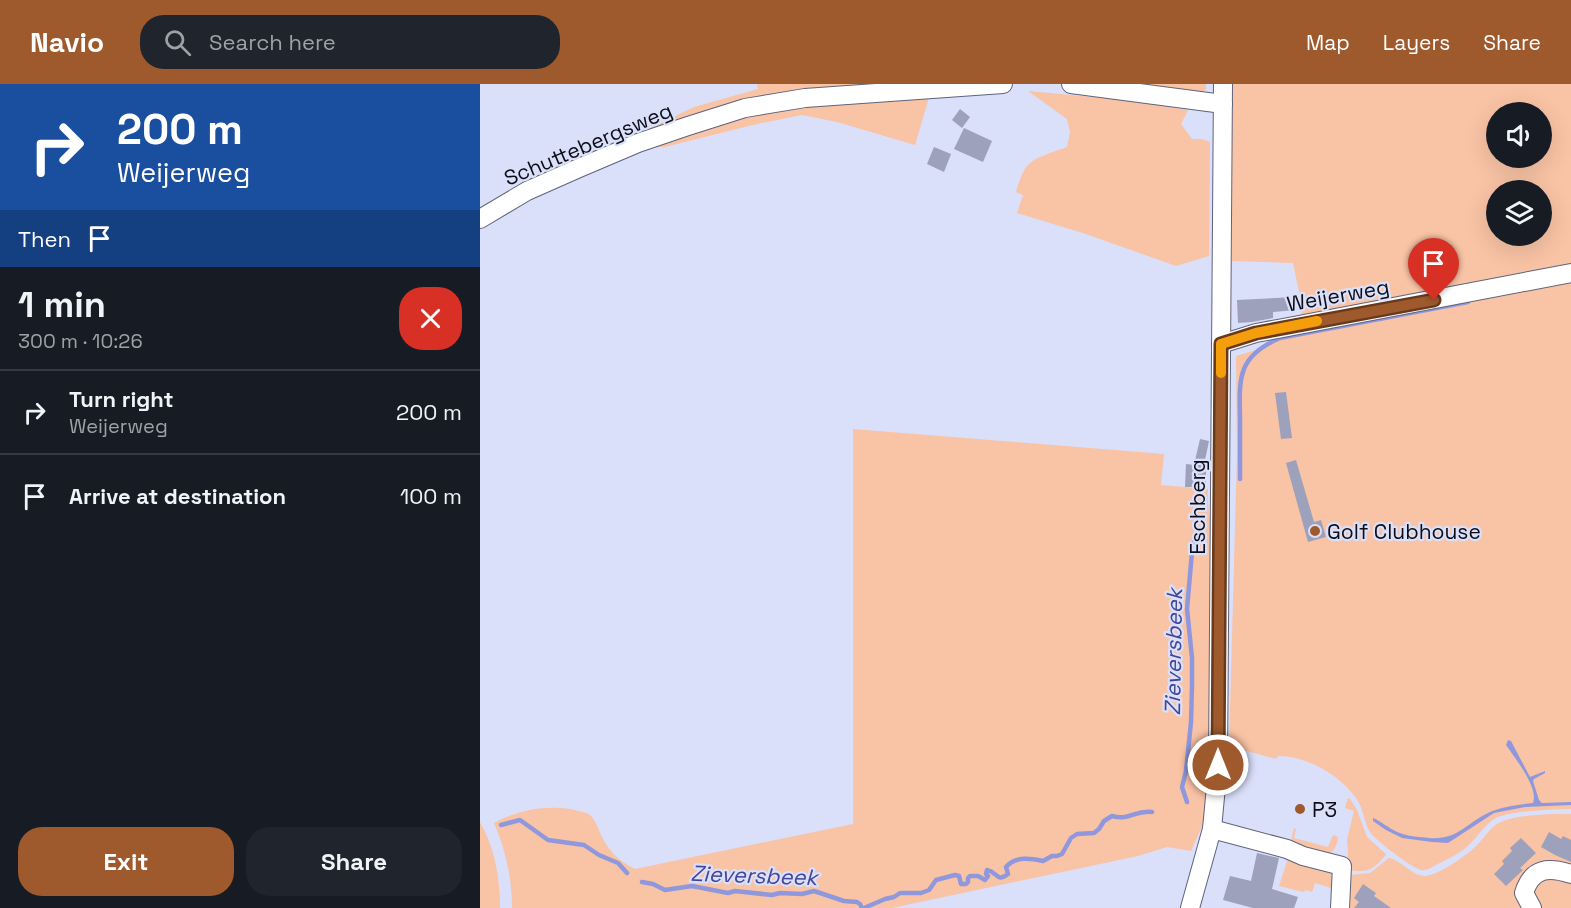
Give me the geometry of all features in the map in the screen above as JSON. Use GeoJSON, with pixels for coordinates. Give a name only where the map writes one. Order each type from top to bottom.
{"type":"FeatureCollection","features":[{"type":"Feature","properties":{"kind":"street","name":"Schuttebergsweg"},"geometry":{"type":"LineString","coordinates":[[480,219],[527,191],[579,168],[668,133],[745,108],[805,98],[1003,84]]}},
{"type":"Feature","properties":{"kind":"street"},"geometry":{"type":"LineString","coordinates":[[1071,84],[1223,104]]}},
{"type":"Feature","properties":{"kind":"street","name":"Eschberg"},"geometry":{"type":"LineString","coordinates":[[1190,908],[1212,829],[1218,765],[1223,84]]}},
{"type":"Feature","properties":{"kind":"street","name":"Weijerweg"},"geometry":{"type":"LineString","coordinates":[[1221,344],[1256,333],[1571,273]]}},
{"type":"Feature","properties":{"kind":"street"},"geometry":{"type":"LineString","coordinates":[[1212,829],[1341,866],[1340,908]]}},
{"type":"Feature","properties":{"kind":"street"},"geometry":{"type":"LineString","coordinates":[[1532,908],[1524,892],[1534,876],[1544,870],[1553,869],[1571,874]]}},
{"type":"Feature","properties":{"kind":"shaded area"},"geometry":{"type":"Polygon","coordinates":[[[757,84],[933,84],[915,145],[837,122],[802,115],[665,147],[652,147],[648,129],[694,107],[758,89],[757,84]]]}},
{"type":"Feature","properties":{"kind":"shaded area"},"geometry":{"type":"Polygon","coordinates":[[[1128,84],[1206,84],[1206,89],[1202,93],[1128,84]]]}},
{"type":"Feature","properties":{"kind":"shaded area"},"geometry":{"type":"Polygon","coordinates":[[[1231,84],[1571,84],[1571,809],[1531,811],[1500,816],[1484,828],[1462,851],[1425,870],[1416,868],[1402,859],[1373,836],[1356,798],[1341,782],[1322,768],[1300,759],[1278,756],[1276,759],[1229,746],[1237,454],[1236,356],[1262,348],[1301,320],[1302,306],[1293,263],[1232,261],[1231,84]]]}},
{"type":"Feature","properties":{"kind":"shaded area"},"geometry":{"type":"Polygon","coordinates":[[[1028,91],[1126,100],[1188,110],[1181,124],[1192,139],[1210,142],[1209,256],[1176,266],[1083,233],[1017,213],[1023,195],[1016,192],[1025,169],[1038,158],[1067,147],[1070,132],[1067,119],[1028,91]]]}},
{"type":"Feature","properties":{"kind":"shaded area"},"geometry":{"type":"Polygon","coordinates":[[[853,429],[1164,454],[1161,485],[1208,489],[1211,528],[1210,750],[1206,817],[1191,851],[1167,847],[1138,856],[892,908],[512,908],[508,865],[494,823],[533,809],[565,808],[589,814],[610,850],[635,869],[853,824],[853,429]]]}},
{"type":"Feature","properties":{"kind":"shaded area"},"geometry":{"type":"Polygon","coordinates":[[[1348,798],[1357,810],[1367,837],[1386,854],[1377,865],[1366,871],[1349,870],[1347,839],[1354,811],[1345,808],[1348,798]]]}},
{"type":"Feature","properties":{"kind":"shaded area"},"geometry":{"type":"Polygon","coordinates":[[[1571,814],[1571,871],[1539,870],[1530,908],[1345,908],[1349,875],[1370,873],[1389,858],[1416,874],[1431,875],[1465,856],[1497,824],[1513,818],[1533,815],[1571,814]]]}},
{"type":"Feature","properties":{"kind":"shaded area"},"geometry":{"type":"Polygon","coordinates":[[[480,822],[496,864],[500,908],[480,908],[480,822]]]}},
{"type":"Feature","properties":{"kind":"shaded area"},"geometry":{"type":"Polygon","coordinates":[[[1294,828],[1296,829],[1294,838],[1328,847],[1333,835],[1338,837],[1334,850],[1327,854],[1290,845],[1294,828]]]}},
{"type":"Feature","properties":{"kind":"shaded area"},"geometry":{"type":"Polygon","coordinates":[[[1289,855],[1314,864],[1332,874],[1334,889],[1315,883],[1312,892],[1279,886],[1289,855]]]}},
{"type":"Feature","properties":{"kind":"shaded area"},"geometry":{"type":"Polygon","coordinates":[[[1540,874],[1571,877],[1571,908],[1536,908],[1527,895],[1540,874]]]}},
{"type":"Feature","properties":{"kind":"water"},"geometry":{"type":"Polygon","coordinates":[[[1508,740],[1511,741],[1530,777],[1545,771],[1533,781],[1539,800],[1542,803],[1571,802],[1571,805],[1525,807],[1494,813],[1448,843],[1402,838],[1373,821],[1373,818],[1404,834],[1439,838],[1454,834],[1493,811],[1533,803],[1533,789],[1506,745],[1508,740]]]}},
{"type":"Feature","properties":{"kind":"building"},"geometry":{"type":"Polygon","coordinates":[[[960,109],[970,117],[962,128],[952,120],[960,109]]]}},
{"type":"Feature","properties":{"kind":"building"},"geometry":{"type":"Polygon","coordinates":[[[964,128],[992,141],[983,162],[954,149],[964,128]]]}},
{"type":"Feature","properties":{"kind":"building"},"geometry":{"type":"Polygon","coordinates":[[[934,147],[951,154],[944,172],[927,164],[934,147]]]}},
{"type":"Feature","properties":{"kind":"building"},"geometry":{"type":"Polygon","coordinates":[[[1295,297],[1296,310],[1273,312],[1273,318],[1238,323],[1237,300],[1295,297]]]}},
{"type":"Feature","properties":{"kind":"building"},"geometry":{"type":"Polygon","coordinates":[[[1286,392],[1292,438],[1281,439],[1275,393],[1286,392]]]}},
{"type":"Feature","properties":{"kind":"building"},"geometry":{"type":"Polygon","coordinates":[[[1200,439],[1209,441],[1204,465],[1206,465],[1206,487],[1185,487],[1186,464],[1194,465],[1200,439]]]}},
{"type":"Feature","properties":{"kind":"building"},"geometry":{"type":"Polygon","coordinates":[[[1296,460],[1314,522],[1321,520],[1326,537],[1308,542],[1286,463],[1296,460]]]}},
{"type":"Feature","properties":{"kind":"building"},"geometry":{"type":"Polygon","coordinates":[[[1549,832],[1561,839],[1563,836],[1571,840],[1571,862],[1541,847],[1549,832]]]}},
{"type":"Feature","properties":{"kind":"building"},"geometry":{"type":"Polygon","coordinates":[[[1521,838],[1536,853],[1520,868],[1523,870],[1506,886],[1494,874],[1512,851],[1510,848],[1521,838]]]}},
{"type":"Feature","properties":{"kind":"building"},"geometry":{"type":"Polygon","coordinates":[[[1257,853],[1279,858],[1272,889],[1298,897],[1294,908],[1253,908],[1223,900],[1230,876],[1251,881],[1257,853]]]}},
{"type":"Feature","properties":{"kind":"building"},"geometry":{"type":"Polygon","coordinates":[[[1363,884],[1376,893],[1374,896],[1391,908],[1354,908],[1359,902],[1354,898],[1363,884]]]}},
{"type":"Feature","properties":{"kind":"waterway","name":"Zieversbeek"},"geometry":{"type":"LineString","coordinates":[[1240,479],[1241,379],[1244,369],[1256,352],[1280,338],[1468,302]]}},
{"type":"Feature","properties":{"kind":"waterway","name":"Zieversbeek"},"geometry":{"type":"LineString","coordinates":[[1187,802],[1182,787],[1191,722],[1192,658],[1187,609],[1195,538]]}},
{"type":"Feature","properties":{"kind":"waterway","name":"Zieversbeek"},"geometry":{"type":"LineString","coordinates":[[864,908],[900,893],[921,893],[929,890],[936,880],[955,875],[959,876],[961,884],[966,884],[970,876],[978,876],[985,880],[988,876],[987,870],[1001,877],[1008,874],[1006,867],[1019,859],[1043,861],[1062,854],[1071,838],[1077,834],[1094,833],[1104,821],[1112,816],[1123,817],[1141,812],[1152,812]]}},
{"type":"Feature","properties":{"kind":"waterway","name":"Zieversbeek"},"geometry":{"type":"LineString","coordinates":[[501,825],[520,820],[548,840],[584,845],[599,855],[618,863],[627,873]]}},
{"type":"Feature","properties":{"kind":"waterway","name":"Zieversbeek"},"geometry":{"type":"LineString","coordinates":[[642,882],[665,890],[692,886],[728,893],[735,891],[772,895],[802,894],[814,891],[844,901],[857,902],[862,908]]}},
{"type":"Feature","properties":{"kind":"slow traffic"},"geometry":{"type":"LineString","coordinates":[[1221,373],[1221,344],[1256,333],[1317,321]]}},
{"type":"Feature","properties":{"kind":"place","name":"Golf Clubhouse"},"geometry":{"type":"Point","coordinates":[1315,531]}},
{"type":"Feature","properties":{"kind":"place","name":"P3"},"geometry":{"type":"Point","coordinates":[1300,809]}},
{"type":"Feature","properties":{"kind":"route"},"geometry":{"type":"LineString","coordinates":[[1218,765],[1221,344],[1256,333],[1434,300]]}}]}
